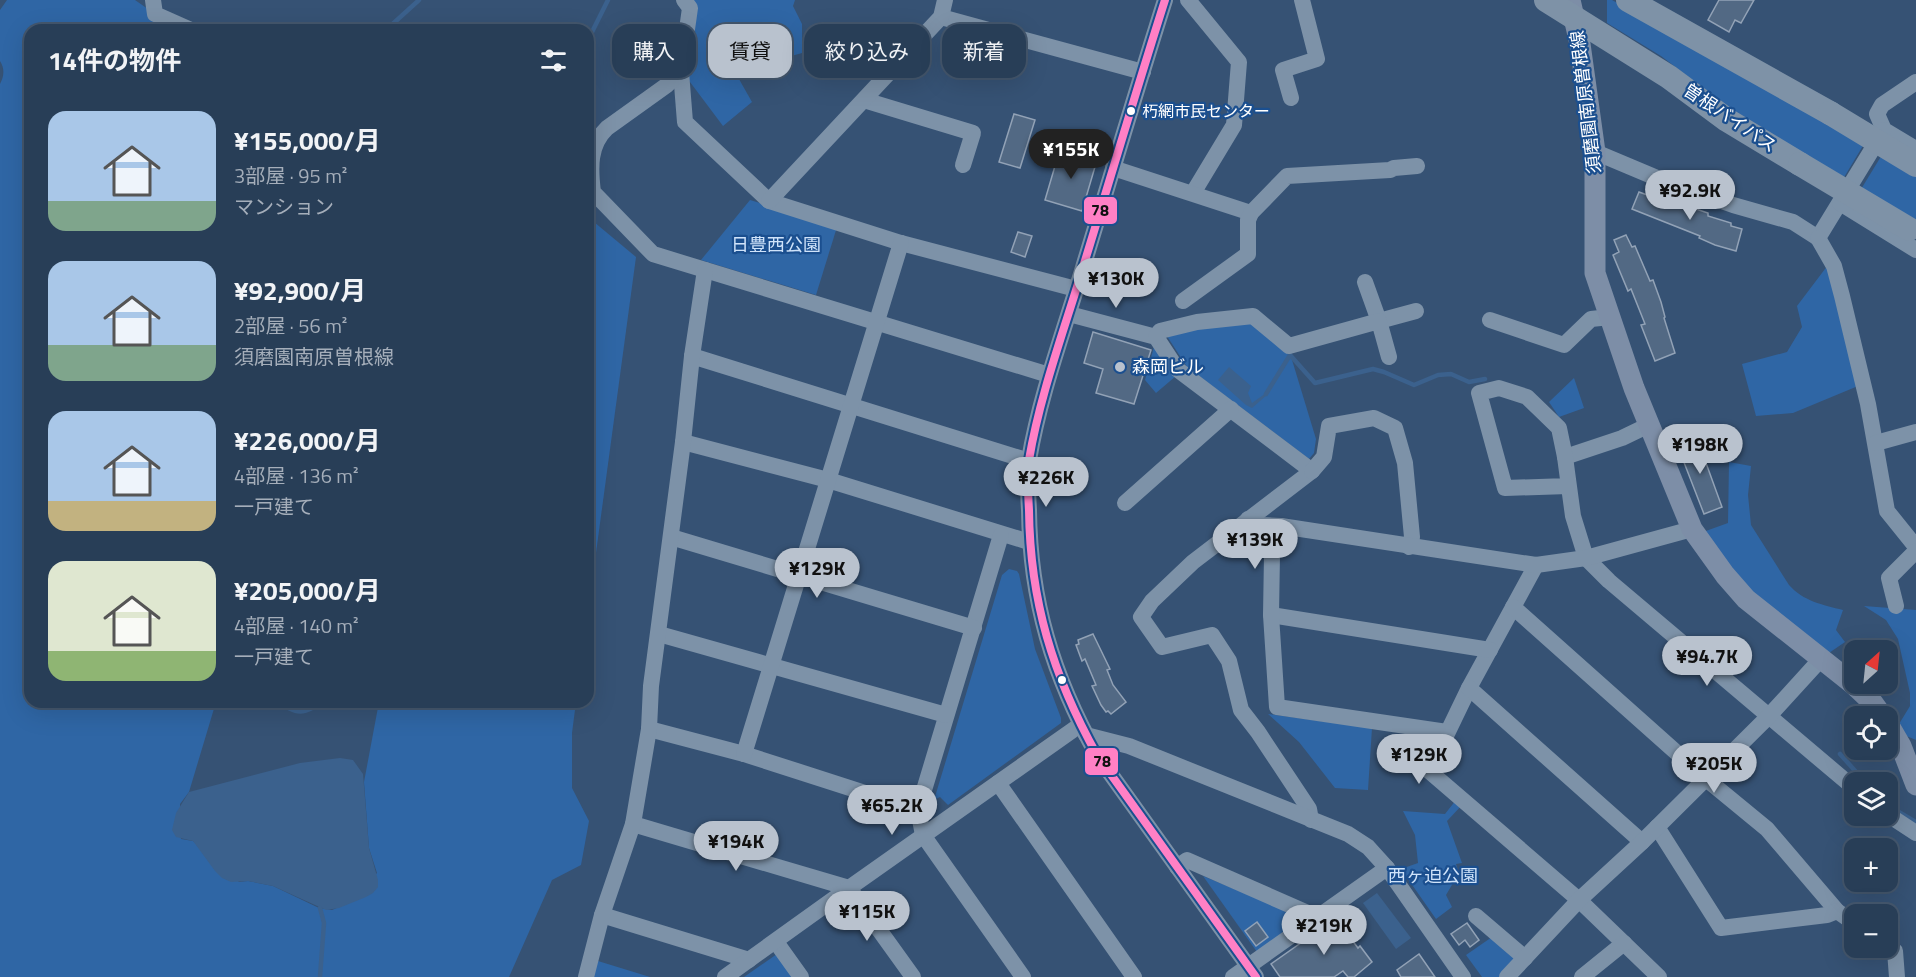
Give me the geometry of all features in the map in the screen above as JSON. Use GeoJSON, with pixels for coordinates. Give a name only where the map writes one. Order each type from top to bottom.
{"type":"FeatureCollection","features":[{"type":"Feature","properties":{"kind":"highway","name":"曽根バイパス"},"geometry":{"type":"LineString","coordinates":[[1546,0],[1572,9],[1728,120],[1914,237]]}},
{"type":"Feature","properties":{"kind":"highway"},"geometry":{"type":"LineString","coordinates":[[1628,0],[1830,113],[1916,165]]}},
{"type":"Feature","properties":{"kind":"main road","name":"須磨園南原曽根線"},"geometry":{"type":"LineString","coordinates":[[1572,9],[1595,152],[1595,273],[1634,388],[1692,529],[1725,575],[1746,599],[1867,697],[1874,706]]}},
{"type":"Feature","properties":{"kind":"main road"},"geometry":{"type":"LineString","coordinates":[[1898,735],[1908,747],[1916,785]]}},
{"type":"Feature","properties":{"kind":"street"},"geometry":{"type":"LineString","coordinates":[[153,0],[155,14],[177,24]]}},
{"type":"Feature","properties":{"kind":"street"},"geometry":{"type":"LineString","coordinates":[[684,0],[690,8],[688,24]]}},
{"type":"Feature","properties":{"kind":"street"},"geometry":{"type":"LineString","coordinates":[[769,201],[941,17],[945,0]]}},
{"type":"Feature","properties":{"kind":"street"},"geometry":{"type":"LineString","coordinates":[[1164,0],[1049,375],[1029,462],[1029,542],[1039,606],[1049,647],[1055,667],[1083,730],[1097,755],[1252,972]]}},
{"type":"Feature","properties":{"kind":"street"},"geometry":{"type":"LineString","coordinates":[[1188,0],[1239,62],[1234,124],[1193,193]]}},
{"type":"Feature","properties":{"kind":"street"},"geometry":{"type":"LineString","coordinates":[[1291,98],[1283,70],[1317,59],[1302,0]]}},
{"type":"Feature","properties":{"kind":"street"},"geometry":{"type":"LineString","coordinates":[[941,17],[1143,72]]}},
{"type":"Feature","properties":{"kind":"street"},"geometry":{"type":"LineString","coordinates":[[594,147],[599,136],[673,78]]}},
{"type":"Feature","properties":{"kind":"street"},"geometry":{"type":"LineString","coordinates":[[681,78],[685,122],[769,201],[901,243],[1076,289]]}},
{"type":"Feature","properties":{"kind":"street"},"geometry":{"type":"LineString","coordinates":[[1914,88],[1882,105],[1877,114],[1884,130],[1916,149]]}},
{"type":"Feature","properties":{"kind":"street"},"geometry":{"type":"LineString","coordinates":[[864,100],[973,133],[963,165]]}},
{"type":"Feature","properties":{"kind":"street"},"geometry":{"type":"LineString","coordinates":[[1818,238],[1884,130]]}},
{"type":"Feature","properties":{"kind":"street"},"geometry":{"type":"LineString","coordinates":[[1595,152],[1665,181],[1733,205],[1792,222],[1818,238],[1834,266],[1868,404],[1887,511],[1916,549],[1889,578],[1896,606]]}},
{"type":"Feature","properties":{"kind":"street"},"geometry":{"type":"LineString","coordinates":[[1183,301],[1248,254],[1248,220],[1251,213],[1287,177],[1417,166]]}},
{"type":"Feature","properties":{"kind":"street"},"geometry":{"type":"LineString","coordinates":[[1113,168],[1251,213]]}},
{"type":"Feature","properties":{"kind":"street"},"geometry":{"type":"LineString","coordinates":[[594,193],[652,254],[1049,375]]}},
{"type":"Feature","properties":{"kind":"street"},"geometry":{"type":"LineString","coordinates":[[1840,203],[1914,237]]}},
{"type":"Feature","properties":{"kind":"street"},"geometry":{"type":"LineString","coordinates":[[744,754],[901,243]]}},
{"type":"Feature","properties":{"kind":"street"},"geometry":{"type":"LineString","coordinates":[[586,977],[602,915],[633,824],[648,729],[651,686],[692,356],[705,270]]}},
{"type":"Feature","properties":{"kind":"street"},"geometry":{"type":"LineString","coordinates":[[1365,282],[1389,357]]}},
{"type":"Feature","properties":{"kind":"street"},"geometry":{"type":"LineString","coordinates":[[1156,337],[1160,331],[1197,322],[1253,316],[1289,346],[1416,311]]}},
{"type":"Feature","properties":{"kind":"street"},"geometry":{"type":"LineString","coordinates":[[1068,314],[1156,337],[1177,369],[1312,471]]}},
{"type":"Feature","properties":{"kind":"street"},"geometry":{"type":"LineString","coordinates":[[1490,320],[1564,345],[1591,319],[1610,317]]}},
{"type":"Feature","properties":{"kind":"street"},"geometry":{"type":"LineString","coordinates":[[692,356],[1029,462]]}},
{"type":"Feature","properties":{"kind":"street"},"geometry":{"type":"LineString","coordinates":[[1568,486],[1505,488],[1479,393],[1499,388],[1527,397],[1559,428],[1573,516],[1586,558],[1609,581],[1844,780]]}},
{"type":"Feature","properties":{"kind":"street"},"geometry":{"type":"LineString","coordinates":[[1125,503],[1231,410]]}},
{"type":"Feature","properties":{"kind":"street"},"geometry":{"type":"LineString","coordinates":[[1311,820],[1309,809],[1241,710],[1229,661],[1212,634],[1162,647],[1141,617],[1152,601],[1193,562],[1312,471],[1324,457],[1329,426],[1374,418],[1395,428],[1405,463],[1412,537],[1409,547]]}},
{"type":"Feature","properties":{"kind":"street"},"geometry":{"type":"LineString","coordinates":[[1565,457],[1622,438],[1649,425]]}},
{"type":"Feature","properties":{"kind":"street"},"geometry":{"type":"LineString","coordinates":[[1876,443],[1916,432]]}},
{"type":"Feature","properties":{"kind":"street"},"geometry":{"type":"LineString","coordinates":[[683,442],[828,480],[1029,542]]}},
{"type":"Feature","properties":{"kind":"street"},"geometry":{"type":"LineString","coordinates":[[1248,519],[1262,525],[1536,565],[1586,558],[1692,529]]}},
{"type":"Feature","properties":{"kind":"street"},"geometry":{"type":"LineString","coordinates":[[1281,526],[1272,555],[1271,615],[1277,707],[1447,732]]}},
{"type":"Feature","properties":{"kind":"street"},"geometry":{"type":"LineString","coordinates":[[1001,535],[918,810],[922,835],[1023,977]]}},
{"type":"Feature","properties":{"kind":"street"},"geometry":{"type":"LineString","coordinates":[[671,537],[974,628]]}},
{"type":"Feature","properties":{"kind":"street"},"geometry":{"type":"LineString","coordinates":[[1536,565],[1469,688],[1429,771],[1579,900],[1659,977]]}},
{"type":"Feature","properties":{"kind":"street"},"geometry":{"type":"LineString","coordinates":[[1513,607],[1705,778],[1767,829],[1837,911],[1844,916]]}},
{"type":"Feature","properties":{"kind":"street"},"geometry":{"type":"LineString","coordinates":[[1271,615],[1490,650]]}},
{"type":"Feature","properties":{"kind":"street"},"geometry":{"type":"LineString","coordinates":[[659,633],[946,715]]}},
{"type":"Feature","properties":{"kind":"street"},"geometry":{"type":"LineString","coordinates":[[1507,977],[1579,900],[1642,842],[1768,717],[1821,660]]}},
{"type":"Feature","properties":{"kind":"street"},"geometry":{"type":"LineString","coordinates":[[1469,688],[1642,842]]}},
{"type":"Feature","properties":{"kind":"street"},"geometry":{"type":"LineString","coordinates":[[648,729],[744,754],[918,810]]}},
{"type":"Feature","properties":{"kind":"street"},"geometry":{"type":"LineString","coordinates":[[1083,730],[1129,746],[1348,834],[1368,847],[1387,868],[1463,977]]}},
{"type":"Feature","properties":{"kind":"street"},"geometry":{"type":"LineString","coordinates":[[726,977],[922,835],[998,783],[1083,730]]}},
{"type":"Feature","properties":{"kind":"street"},"geometry":{"type":"LineString","coordinates":[[998,783],[1134,977]]}},
{"type":"Feature","properties":{"kind":"street"},"geometry":{"type":"LineString","coordinates":[[1898,821],[1916,833]]}},
{"type":"Feature","properties":{"kind":"street"},"geometry":{"type":"LineString","coordinates":[[633,824],[849,888],[913,977]]}},
{"type":"Feature","properties":{"kind":"street"},"geometry":{"type":"LineString","coordinates":[[1657,827],[1721,928],[1827,915],[1837,911]]}},
{"type":"Feature","properties":{"kind":"street"},"geometry":{"type":"LineString","coordinates":[[1177,867],[1187,860],[1317,917]]}},
{"type":"Feature","properties":{"kind":"street"},"geometry":{"type":"LineString","coordinates":[[1233,977],[1252,972],[1317,917],[1387,868]]}},
{"type":"Feature","properties":{"kind":"street"},"geometry":{"type":"LineString","coordinates":[[602,915],[749,960]]}},
{"type":"Feature","properties":{"kind":"street"},"geometry":{"type":"LineString","coordinates":[[1476,916],[1525,958]]}},
{"type":"Feature","properties":{"kind":"street"},"geometry":{"type":"LineString","coordinates":[[776,942],[801,977]]}},
{"type":"Feature","properties":{"kind":"street"},"geometry":{"type":"LineString","coordinates":[[1582,977],[1624,943]]}},
{"type":"Feature","properties":{"kind":"street"},"geometry":{"type":"LineString","coordinates":[[1895,958],[1897,977]]}},
{"type":"Feature","properties":{"kind":"green space"},"geometry":{"type":"Polygon","coordinates":[[[7,0],[135,0],[169,24],[24,24],[24,708],[214,708],[189,792],[180,804],[181,839],[193,841],[239,882],[248,881],[273,886],[319,908],[332,910],[351,902],[377,873],[369,848],[364,782],[378,708],[575,708],[572,733],[572,788],[589,821],[581,865],[552,880],[509,977],[0,977],[0,84],[3,67],[0,61],[0,10],[7,0]]]}},
{"type":"Feature","properties":{"kind":"green space"},"geometry":{"type":"Polygon","coordinates":[[[683,0],[795,0],[793,6],[802,24],[802,53],[792,56],[792,24],[708,24],[708,78],[738,78],[752,102],[723,126],[687,78],[696,78],[696,24],[681,24],[683,0]]]}},
{"type":"Feature","properties":{"kind":"green space"},"geometry":{"type":"Polygon","coordinates":[[[1607,0],[1612,0],[1775,91],[1864,144],[1843,179],[1733,111],[1661,56],[1607,23],[1607,0]]]}},
{"type":"Feature","properties":{"kind":"green space"},"geometry":{"type":"Polygon","coordinates":[[[1891,140],[1916,155],[1916,222],[1852,204],[1891,140]]]}},
{"type":"Feature","properties":{"kind":"green space","name":"日豊西公園"},"geometry":{"type":"Polygon","coordinates":[[[750,200],[837,227],[816,295],[701,260],[750,200]]]}},
{"type":"Feature","properties":{"kind":"green space"},"geometry":{"type":"Polygon","coordinates":[[[594,222],[636,257],[594,568],[594,222]]]}},
{"type":"Feature","properties":{"kind":"green space"},"geometry":{"type":"Polygon","coordinates":[[[1828,265],[1858,386],[1793,413],[1756,416],[1742,364],[1787,352],[1802,327],[1797,306],[1828,265]]]}},
{"type":"Feature","properties":{"kind":"green space"},"geometry":{"type":"Polygon","coordinates":[[[1249,320],[1289,350],[1316,439],[1314,453],[1309,459],[1187,367],[1165,333],[1249,320]]]}},
{"type":"Feature","properties":{"kind":"green space"},"geometry":{"type":"Polygon","coordinates":[[[1155,343],[1176,376],[1156,393],[1145,380],[1155,343]]]}},
{"type":"Feature","properties":{"kind":"green space"},"geometry":{"type":"Polygon","coordinates":[[[1574,378],[1584,408],[1559,417],[1549,402],[1574,378]]]}},
{"type":"Feature","properties":{"kind":"green space"},"geometry":{"type":"Polygon","coordinates":[[[1729,462],[1751,466],[1748,495],[1751,525],[1789,585],[1807,599],[1843,610],[1836,630],[1844,643],[1826,655],[1746,587],[1703,532],[1728,523],[1729,462]]]}},
{"type":"Feature","properties":{"kind":"green space"},"geometry":{"type":"Polygon","coordinates":[[[1009,569],[1019,574],[1035,649],[1061,723],[948,805],[940,797],[934,800],[1002,575],[1009,569]]]}},
{"type":"Feature","properties":{"kind":"green space"},"geometry":{"type":"Polygon","coordinates":[[[1864,606],[1916,610],[1916,740],[1904,735],[1899,724],[1910,706],[1910,693],[1898,639],[1886,620],[1864,606]]]}},
{"type":"Feature","properties":{"kind":"green space"},"geometry":{"type":"Polygon","coordinates":[[[1268,714],[1372,728],[1368,790],[1335,788],[1299,742],[1268,714]]]}},
{"type":"Feature","properties":{"kind":"green space","name":"西ヶ迫公園"},"geometry":{"type":"Polygon","coordinates":[[[1456,800],[1462,805],[1447,821],[1462,863],[1456,864],[1459,873],[1446,895],[1452,907],[1436,919],[1401,869],[1418,863],[1415,835],[1403,811],[1445,814],[1456,800]]]}},
{"type":"Feature","properties":{"kind":"green space"},"geometry":{"type":"Polygon","coordinates":[[[1203,876],[1300,916],[1300,920],[1257,952],[1203,876]]]}},
{"type":"Feature","properties":{"kind":"green space"},"geometry":{"type":"Polygon","coordinates":[[[1492,937],[1518,960],[1501,977],[1482,977],[1466,955],[1492,937]]]}},
{"type":"Feature","properties":{"kind":"green space"},"geometry":{"type":"Polygon","coordinates":[[[777,954],[794,977],[744,977],[777,954]]]}},
{"type":"Feature","properties":{"kind":"green space"},"geometry":{"type":"Polygon","coordinates":[[[598,961],[650,977],[593,977],[598,961]]]}},
{"type":"Feature","properties":{"kind":"shaded area"},"geometry":{"type":"Polygon","coordinates":[[[1229,367],[1251,386],[1248,393],[1252,403],[1266,393],[1267,395],[1252,408],[1246,405],[1218,380],[1229,367]]]}},
{"type":"Feature","properties":{"kind":"shaded area"},"geometry":{"type":"Polygon","coordinates":[[[285,708],[316,708],[300,714],[285,708]]]}},
{"type":"Feature","properties":{"kind":"shaded area"},"geometry":{"type":"Polygon","coordinates":[[[340,758],[353,760],[363,774],[369,848],[378,880],[378,887],[366,897],[339,908],[326,910],[273,886],[248,881],[231,882],[222,878],[215,871],[193,841],[176,837],[172,830],[176,813],[189,792],[300,763],[340,758]]]}},
{"type":"Feature","properties":{"kind":"shaded area"},"geometry":{"type":"Polygon","coordinates":[[[1377,893],[1411,938],[1396,949],[1363,903],[1377,893]]]}},
{"type":"Feature","properties":{"kind":"building"},"geometry":{"type":"Polygon","coordinates":[[[1719,0],[1754,0],[1741,23],[1735,20],[1729,32],[1708,20],[1719,0]]]}},
{"type":"Feature","properties":{"kind":"building"},"geometry":{"type":"Polygon","coordinates":[[[1014,114],[1035,120],[1020,168],[999,162],[1014,114]]]}},
{"type":"Feature","properties":{"kind":"building"},"geometry":{"type":"Polygon","coordinates":[[[1060,149],[1097,160],[1082,211],[1045,200],[1060,149]]]}},
{"type":"Feature","properties":{"kind":"building"},"geometry":{"type":"Polygon","coordinates":[[[1639,192],[1672,204],[1673,202],[1697,207],[1696,209],[1708,213],[1708,216],[1742,229],[1736,251],[1715,245],[1699,238],[1700,236],[1632,209],[1639,192]]]}},
{"type":"Feature","properties":{"kind":"building"},"geometry":{"type":"Polygon","coordinates":[[[1018,232],[1032,236],[1025,257],[1011,252],[1018,232]]]}},
{"type":"Feature","properties":{"kind":"building"},"geometry":{"type":"Polygon","coordinates":[[[1626,235],[1632,247],[1635,246],[1650,281],[1653,280],[1675,353],[1655,361],[1641,325],[1645,324],[1631,289],[1628,291],[1613,255],[1619,252],[1614,240],[1626,235]]]}},
{"type":"Feature","properties":{"kind":"building","name":"森岡ビル"},"geometry":{"type":"Polygon","coordinates":[[[1093,332],[1151,350],[1134,404],[1096,393],[1103,369],[1084,363],[1093,332]]]}},
{"type":"Feature","properties":{"kind":"building"},"geometry":{"type":"Polygon","coordinates":[[[1703,437],[1708,450],[1702,452],[1722,507],[1704,514],[1678,447],[1703,437]]]}},
{"type":"Feature","properties":{"kind":"building"},"geometry":{"type":"Polygon","coordinates":[[[1093,634],[1110,669],[1107,670],[1113,685],[1126,702],[1111,714],[1106,712],[1101,705],[1092,686],[1096,685],[1076,645],[1079,644],[1078,640],[1093,634]]]}},
{"type":"Feature","properties":{"kind":"building"},"geometry":{"type":"Polygon","coordinates":[[[1332,921],[1339,930],[1343,928],[1372,962],[1354,977],[1348,977],[1343,971],[1334,977],[1280,977],[1271,964],[1332,921]]]}},
{"type":"Feature","properties":{"kind":"building"},"geometry":{"type":"Polygon","coordinates":[[[1257,922],[1268,937],[1256,946],[1245,931],[1257,922]]]}},
{"type":"Feature","properties":{"kind":"building"},"geometry":{"type":"Polygon","coordinates":[[[1467,923],[1479,940],[1470,947],[1465,940],[1459,945],[1451,934],[1467,923]]]}},
{"type":"Feature","properties":{"kind":"building"},"geometry":{"type":"Polygon","coordinates":[[[1419,954],[1435,977],[1401,977],[1397,970],[1419,954]]]}},
{"type":"Feature","properties":{"kind":"waterway"},"geometry":{"type":"LineString","coordinates":[[393,24],[419,0]]}},
{"type":"Feature","properties":{"kind":"waterway"},"geometry":{"type":"LineString","coordinates":[[594,28],[608,0]]}},
{"type":"Feature","properties":{"kind":"waterway"},"geometry":{"type":"LineString","coordinates":[[1266,394],[1290,355],[1315,383],[1373,369],[1414,385],[1438,375],[1451,374],[1469,382],[1485,379]]}},
{"type":"Feature","properties":{"kind":"waterway"},"geometry":{"type":"LineString","coordinates":[[1840,754],[1856,772]]}},
{"type":"Feature","properties":{"kind":"waterway"},"geometry":{"type":"LineString","coordinates":[[1898,811],[1916,822]]}},
{"type":"Feature","properties":{"kind":"waterway"},"geometry":{"type":"LineString","coordinates":[[320,908],[324,923],[320,977]]}},
{"type":"Feature","properties":{"kind":"transit line","name":"78"},"geometry":{"type":"LineString","coordinates":[[1165,0],[1054,361],[1034,435],[1028,466],[1030,543],[1039,607],[1047,637],[1056,667],[1081,726],[1097,755],[1256,977]]}},
{"type":"Feature","properties":{"kind":"place","name":"朽網市民センター"},"geometry":{"type":"Point","coordinates":[1131,111]}},
{"type":"Feature","properties":{"kind":"place","name":"森岡ビル"},"geometry":{"type":"Point","coordinates":[1120,367]}}]}
